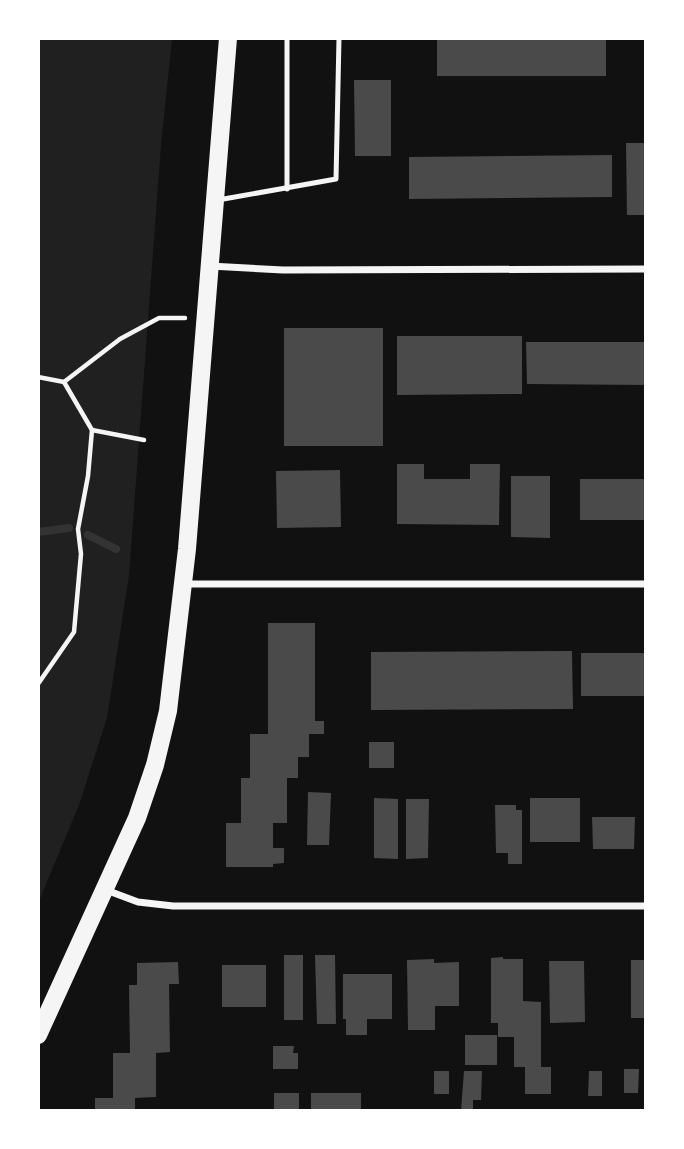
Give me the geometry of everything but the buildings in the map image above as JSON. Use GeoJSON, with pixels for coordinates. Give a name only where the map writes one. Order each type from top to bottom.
{"type":"FeatureCollection","features":[{"type":"Feature","properties":{"kind":"main road"},"geometry":{"type":"LineString","coordinates":[[38,1035],[137,818],[162,740],[174,673],[184,584],[228,38]]}},
{"type":"Feature","properties":{"kind":"street"},"geometry":{"type":"LineString","coordinates":[[210,266],[283,270],[646,269]]}},
{"type":"Feature","properties":{"kind":"street"},"geometry":{"type":"LineString","coordinates":[[184,584],[646,584]]}},
{"type":"Feature","properties":{"kind":"street"},"geometry":{"type":"LineString","coordinates":[[105,890],[138,902],[173,906],[646,906]]}},
{"type":"Feature","properties":{"kind":"lane"},"geometry":{"type":"LineString","coordinates":[[287,38],[287,189]]}},
{"type":"Feature","properties":{"kind":"lane"},"geometry":{"type":"LineString","coordinates":[[214,200],[336,179],[339,38]]}},
{"type":"Feature","properties":{"kind":"path"},"geometry":{"type":"LineString","coordinates":[[38,377],[64,382],[120,339],[159,318],[205,318]]}},
{"type":"Feature","properties":{"kind":"path"},"geometry":{"type":"LineString","coordinates":[[38,684],[74,632],[81,554],[78,529],[88,475],[92,430],[64,382]]}},
{"type":"Feature","properties":{"kind":"path"},"geometry":{"type":"LineString","coordinates":[[92,430],[144,440]]}},
{"type":"Feature","properties":{"kind":"shaded area"},"geometry":{"type":"Polygon","coordinates":[[[39,39],[172,39],[161,145],[129,575],[107,718],[79,805],[39,901],[39,39]]]}},
{"type":"Feature","properties":{"kind":"waterway"},"geometry":{"type":"LineString","coordinates":[[38,532],[69,528]]}},
{"type":"Feature","properties":{"kind":"waterway"},"geometry":{"type":"LineString","coordinates":[[88,535],[116,549]]}}]}
